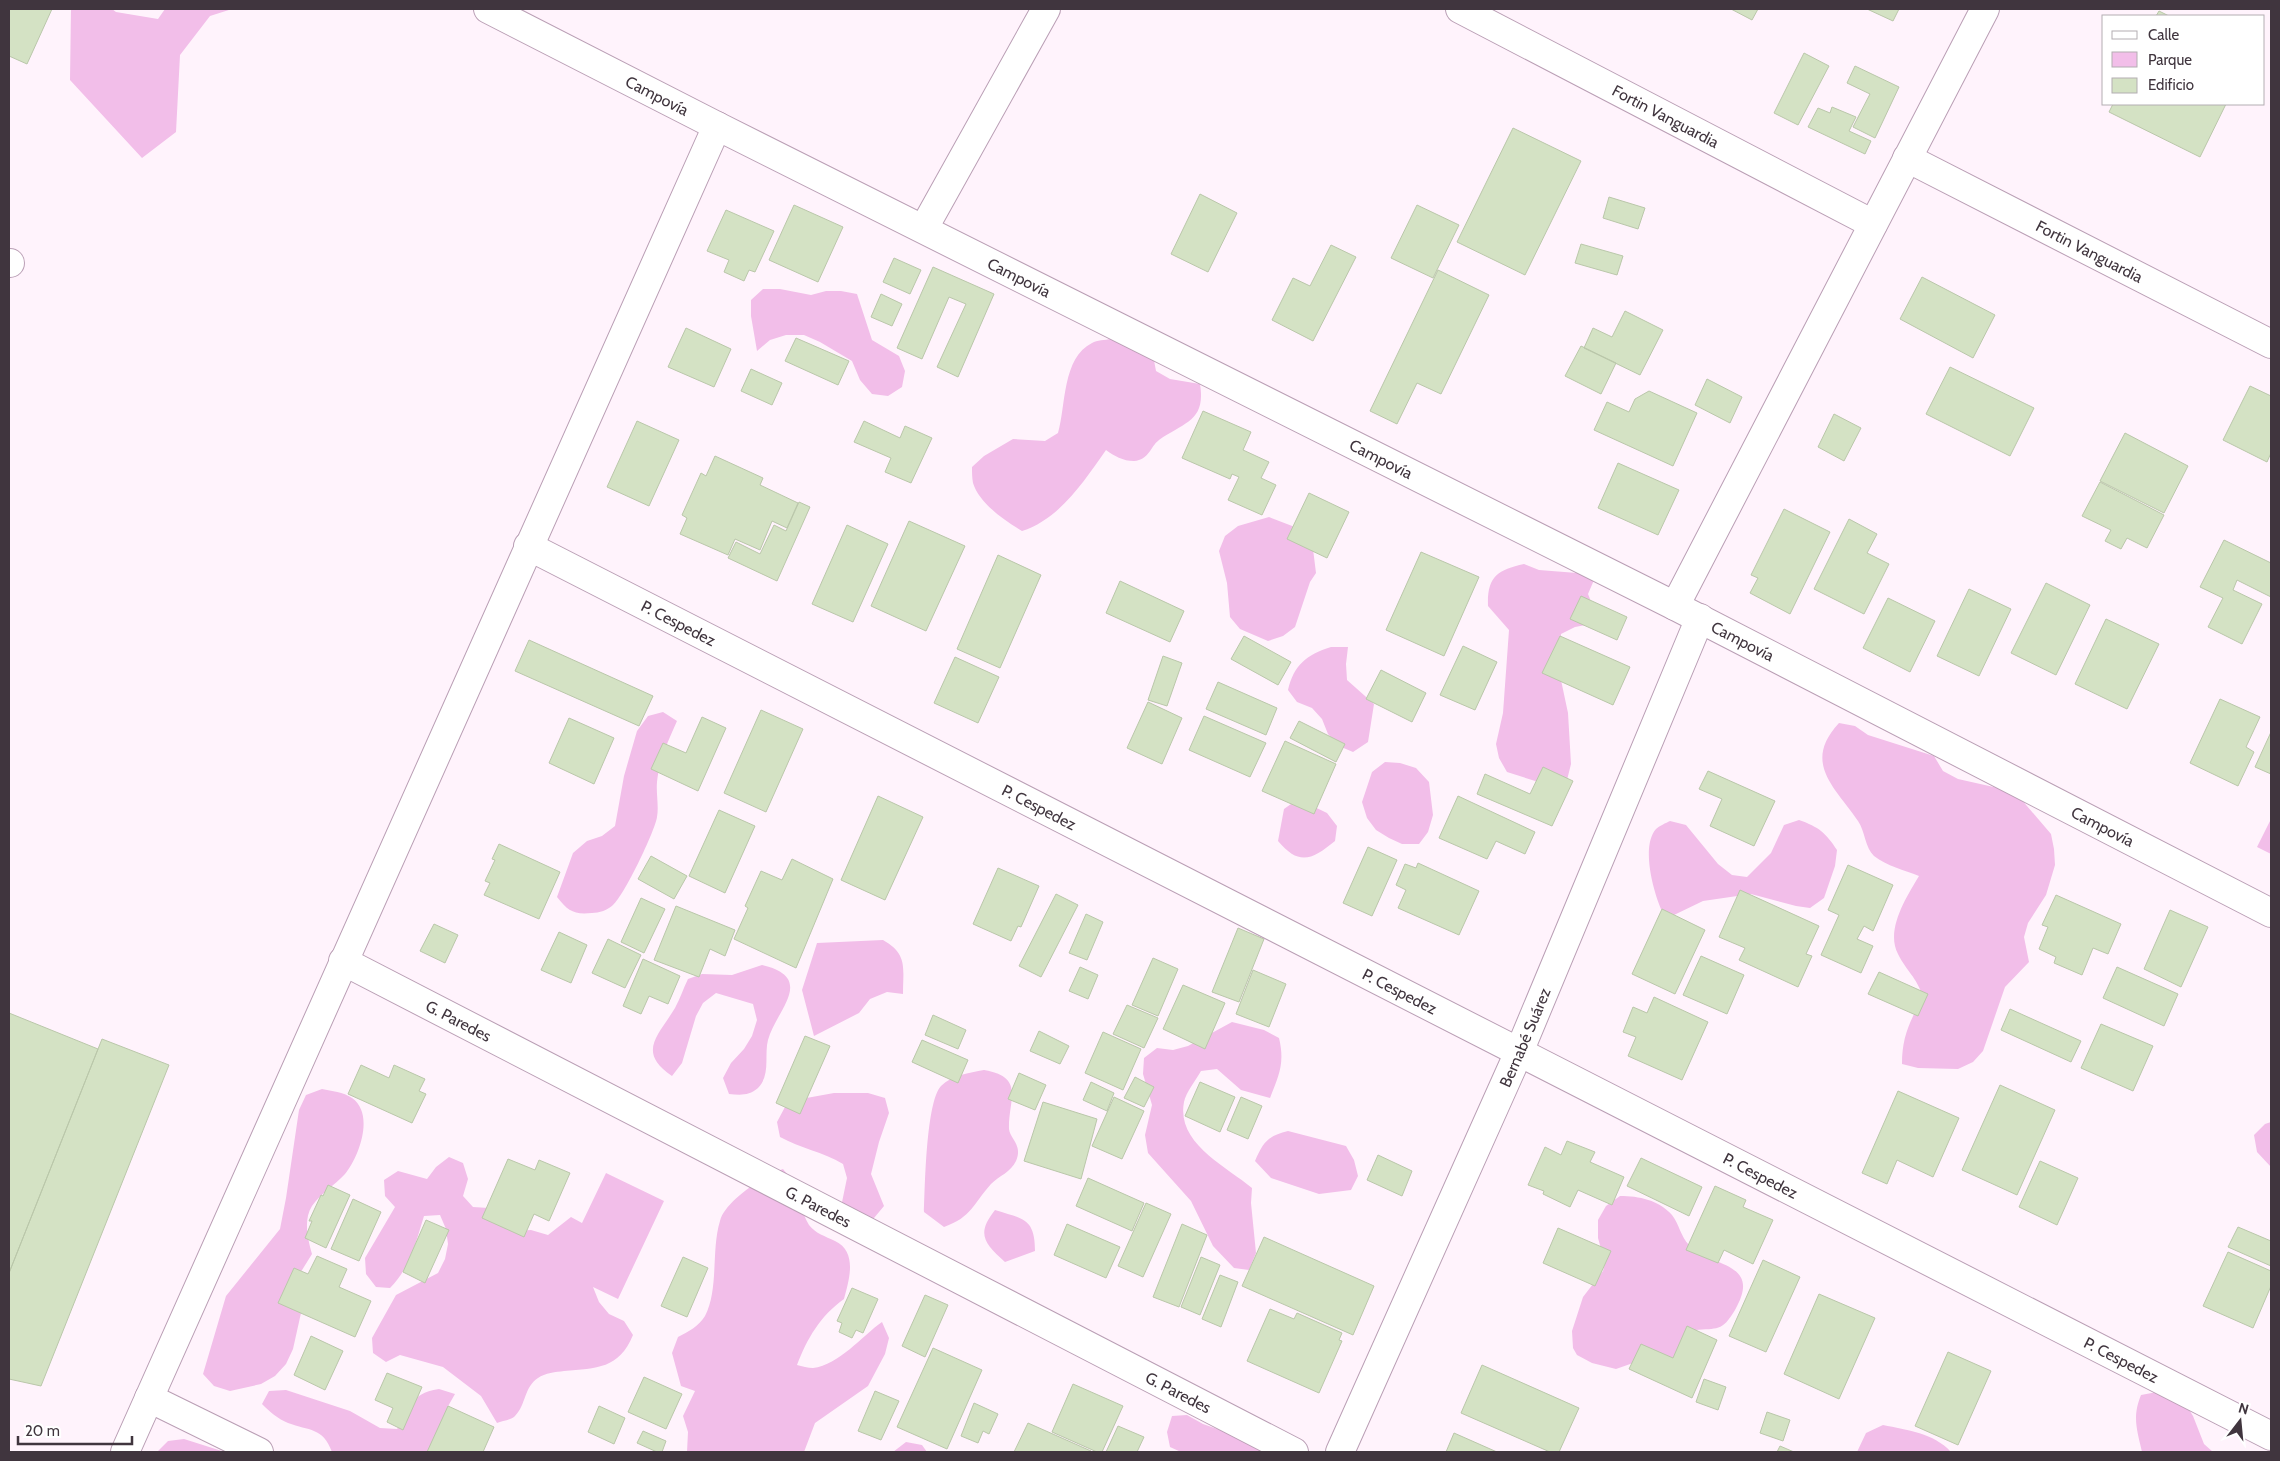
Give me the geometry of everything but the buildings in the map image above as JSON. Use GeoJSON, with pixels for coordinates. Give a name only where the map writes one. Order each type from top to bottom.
{"type":"FeatureCollection","features":[{"type":"Feature","properties":{"kind":"street","name":"Campovía"},"geometry":{"type":"LineString","coordinates":[[488,9],[717,126],[1700,618],[2271,913]]}},
{"type":"Feature","properties":{"kind":"street"},"geometry":{"type":"LineString","coordinates":[[924,228],[1046,9]]}},
{"type":"Feature","properties":{"kind":"street","name":"Fortin Vanguardia"},"geometry":{"type":"LineString","coordinates":[[1460,9],[1873,224]]}},
{"type":"Feature","properties":{"kind":"street"},"geometry":{"type":"LineString","coordinates":[[1676,606],[1985,9]]}},
{"type":"Feature","properties":{"kind":"street"},"geometry":{"type":"LineString","coordinates":[[124,1452],[717,126]]}},
{"type":"Feature","properties":{"kind":"street","name":"Fortin Vanguardia"},"geometry":{"type":"LineString","coordinates":[[1907,158],[2271,344]]}},
{"type":"Feature","properties":{"kind":"street","name":"P. Cespedez"},"geometry":{"type":"LineString","coordinates":[[528,546],[2271,1436]]}},
{"type":"Feature","properties":{"kind":"street","name":"Bernabé Suárez"},"geometry":{"type":"LineString","coordinates":[[1340,1452],[1519,1052],[1700,618]]}},
{"type":"Feature","properties":{"kind":"street","name":"G. Paredes"},"geometry":{"type":"LineString","coordinates":[[343,961],[1294,1452]]}},
{"type":"Feature","properties":{"kind":"street"},"geometry":{"type":"LineString","coordinates":[[149,1398],[259,1452]]}},
{"type":"Feature","properties":{"kind":"green space"},"geometry":{"type":"Polygon","coordinates":[[[71,9],[112,9],[116,12],[158,19],[165,9],[232,9],[210,16],[180,55],[176,132],[142,158],[70,80],[71,9]]]}},
{"type":"Feature","properties":{"kind":"green space"},"geometry":{"type":"Polygon","coordinates":[[[763,289],[780,289],[811,295],[826,291],[857,294],[872,340],[899,356],[905,371],[902,387],[888,396],[872,394],[860,380],[852,361],[804,335],[786,335],[770,340],[757,351],[751,316],[751,300],[763,289]]]}},
{"type":"Feature","properties":{"kind":"green space"},"geometry":{"type":"Polygon","coordinates":[[[1111,339],[1143,342],[1153,355],[1156,371],[1170,379],[1200,384],[1200,406],[1197,413],[1185,424],[1159,440],[1146,456],[1139,460],[1130,461],[1122,459],[1106,450],[1070,498],[1048,518],[1022,531],[1001,517],[981,498],[973,483],[972,467],[984,456],[1013,439],[1045,441],[1058,433],[1070,371],[1075,360],[1082,350],[1092,343],[1111,339]]]}},
{"type":"Feature","properties":{"kind":"green space"},"geometry":{"type":"Polygon","coordinates":[[[1269,517],[1300,529],[1312,541],[1316,573],[1310,582],[1295,627],[1283,636],[1268,641],[1240,629],[1230,617],[1227,583],[1219,551],[1225,536],[1238,526],[1269,517]]]}},
{"type":"Feature","properties":{"kind":"green space"},"geometry":{"type":"Polygon","coordinates":[[[1524,564],[1539,570],[1577,573],[1594,580],[1588,594],[1594,609],[1591,624],[1575,627],[1561,634],[1558,666],[1568,713],[1571,764],[1567,780],[1551,786],[1507,772],[1499,758],[1496,744],[1503,713],[1509,630],[1488,606],[1489,588],[1500,572],[1524,564]]]}},
{"type":"Feature","properties":{"kind":"green space"},"geometry":{"type":"Polygon","coordinates":[[[1331,647],[1348,647],[1347,680],[1374,704],[1368,742],[1353,752],[1339,746],[1328,734],[1322,719],[1312,708],[1297,702],[1288,690],[1294,674],[1302,662],[1331,647]]]}},
{"type":"Feature","properties":{"kind":"green space"},"geometry":{"type":"Polygon","coordinates":[[[663,712],[677,721],[660,766],[657,782],[657,817],[645,849],[624,889],[611,907],[595,913],[576,913],[565,906],[557,897],[573,853],[587,841],[602,836],[615,826],[624,776],[637,731],[648,716],[663,712]]]}},
{"type":"Feature","properties":{"kind":"green space"},"geometry":{"type":"Polygon","coordinates":[[[1839,723],[1855,726],[1868,735],[1934,756],[1943,771],[1958,779],[2007,790],[2021,799],[2051,834],[2055,865],[2046,895],[2028,923],[2024,937],[2029,962],[2005,987],[1983,1051],[1973,1062],[1958,1069],[1918,1068],[1902,1064],[1903,1045],[1908,1029],[1923,997],[1898,954],[1894,934],[1899,914],[1919,876],[1890,865],[1871,853],[1858,821],[1832,786],[1823,763],[1823,750],[1828,737],[1839,723]]]}},
{"type":"Feature","properties":{"kind":"green space"},"geometry":{"type":"Polygon","coordinates":[[[1385,762],[1400,763],[1416,768],[1429,782],[1433,815],[1428,832],[1419,844],[1402,844],[1389,838],[1376,830],[1367,818],[1362,802],[1372,772],[1385,762]]]}},
{"type":"Feature","properties":{"kind":"green space"},"geometry":{"type":"Polygon","coordinates":[[[1298,799],[1327,813],[1337,826],[1335,841],[1319,853],[1306,858],[1293,854],[1278,841],[1284,809],[1298,799]]]}},
{"type":"Feature","properties":{"kind":"green space"},"geometry":{"type":"Polygon","coordinates":[[[2271,819],[2271,854],[2257,847],[2271,819]]]}},
{"type":"Feature","properties":{"kind":"green space"},"geometry":{"type":"Polygon","coordinates":[[[1799,820],[1821,831],[1837,850],[1835,866],[1824,898],[1810,908],[1751,894],[1703,901],[1674,915],[1661,909],[1652,880],[1649,857],[1649,846],[1652,837],[1659,827],[1670,821],[1686,825],[1718,864],[1732,875],[1747,877],[1771,853],[1784,825],[1799,820]]]}},
{"type":"Feature","properties":{"kind":"green space"},"geometry":{"type":"Polygon","coordinates":[[[883,940],[891,945],[900,956],[903,969],[903,994],[887,992],[870,999],[859,1013],[814,1036],[802,990],[817,943],[883,940]]]}},
{"type":"Feature","properties":{"kind":"green space"},"geometry":{"type":"Polygon","coordinates":[[[762,965],[778,971],[787,978],[790,987],[789,996],[768,1040],[766,1071],[758,1088],[748,1094],[729,1094],[723,1078],[731,1063],[744,1049],[752,1036],[757,1020],[753,1004],[716,993],[703,1003],[696,1016],[682,1063],[672,1076],[661,1067],[655,1059],[654,1043],[675,1008],[688,979],[702,974],[732,975],[762,965]]]}},
{"type":"Feature","properties":{"kind":"green space"},"geometry":{"type":"Polygon","coordinates":[[[1232,1022],[1264,1030],[1279,1038],[1281,1062],[1270,1098],[1241,1090],[1217,1069],[1201,1071],[1185,1098],[1184,1117],[1188,1130],[1205,1152],[1252,1188],[1251,1203],[1256,1253],[1249,1270],[1234,1268],[1213,1246],[1191,1201],[1148,1153],[1145,1135],[1152,1105],[1143,1074],[1144,1058],[1157,1048],[1173,1050],[1188,1046],[1232,1022]]]}},
{"type":"Feature","properties":{"kind":"green space"},"geometry":{"type":"Polygon","coordinates":[[[984,1070],[997,1073],[1010,1084],[1012,1099],[1009,1129],[1017,1146],[1018,1155],[1011,1168],[991,1184],[961,1219],[944,1227],[924,1212],[927,1146],[932,1109],[936,1095],[945,1082],[961,1075],[984,1070]]]}},
{"type":"Feature","properties":{"kind":"green space"},"geometry":{"type":"Polygon","coordinates":[[[322,1089],[345,1094],[352,1098],[359,1105],[363,1114],[364,1125],[359,1147],[350,1167],[315,1202],[309,1212],[307,1230],[312,1254],[294,1283],[292,1300],[301,1313],[293,1349],[286,1364],[275,1376],[261,1384],[230,1391],[214,1386],[203,1374],[226,1296],[280,1229],[299,1110],[306,1095],[322,1089]]]}},
{"type":"Feature","properties":{"kind":"green space"},"geometry":{"type":"Polygon","coordinates":[[[834,1093],[868,1093],[885,1098],[889,1113],[871,1174],[884,1206],[874,1218],[859,1226],[841,1207],[847,1178],[843,1164],[780,1137],[777,1122],[785,1107],[801,1099],[834,1093]]]}},
{"type":"Feature","properties":{"kind":"green space"},"geometry":{"type":"Polygon","coordinates":[[[2271,1122],[2271,1167],[2257,1152],[2254,1135],[2265,1124],[2271,1122]]]}},
{"type":"Feature","properties":{"kind":"green space"},"geometry":{"type":"Polygon","coordinates":[[[1288,1131],[1346,1146],[1354,1160],[1358,1176],[1351,1190],[1319,1194],[1271,1178],[1255,1161],[1267,1141],[1276,1135],[1288,1131]]]}},
{"type":"Feature","properties":{"kind":"green space"},"geometry":{"type":"Polygon","coordinates":[[[449,1157],[463,1163],[468,1179],[463,1196],[473,1207],[489,1208],[515,1231],[531,1230],[548,1235],[571,1217],[582,1223],[606,1173],[664,1201],[618,1299],[593,1287],[599,1302],[609,1314],[624,1321],[633,1335],[621,1355],[606,1365],[554,1372],[541,1376],[530,1386],[519,1412],[509,1419],[497,1423],[481,1396],[443,1367],[400,1355],[386,1362],[373,1353],[372,1338],[396,1295],[438,1273],[445,1259],[448,1244],[446,1229],[440,1215],[424,1216],[412,1254],[403,1272],[390,1288],[376,1287],[366,1274],[365,1258],[395,1207],[385,1196],[384,1180],[398,1171],[427,1179],[436,1167],[449,1157]]]}},
{"type":"Feature","properties":{"kind":"green space"},"geometry":{"type":"Polygon","coordinates":[[[783,1169],[793,1183],[809,1225],[818,1233],[842,1246],[847,1252],[850,1267],[844,1299],[821,1320],[805,1346],[797,1365],[813,1368],[832,1362],[882,1322],[889,1338],[885,1354],[868,1386],[815,1423],[804,1452],[687,1452],[688,1432],[683,1416],[695,1391],[681,1386],[672,1353],[678,1337],[700,1323],[705,1316],[712,1294],[717,1232],[723,1213],[746,1190],[783,1169]]]}},
{"type":"Feature","properties":{"kind":"green space"},"geometry":{"type":"Polygon","coordinates":[[[1620,1196],[1641,1198],[1655,1202],[1667,1210],[1672,1215],[1689,1245],[1698,1252],[1731,1268],[1739,1274],[1743,1282],[1742,1294],[1735,1310],[1726,1322],[1718,1328],[1695,1330],[1673,1363],[1633,1363],[1616,1369],[1592,1363],[1577,1355],[1573,1348],[1572,1331],[1583,1297],[1603,1271],[1605,1263],[1598,1238],[1598,1220],[1606,1206],[1620,1196]]]}},
{"type":"Feature","properties":{"kind":"green space"},"geometry":{"type":"Polygon","coordinates":[[[995,1210],[1020,1218],[1030,1226],[1033,1232],[1035,1251],[1005,1262],[992,1249],[985,1238],[984,1232],[989,1218],[995,1210]]]}},
{"type":"Feature","properties":{"kind":"green space"},"geometry":{"type":"Polygon","coordinates":[[[439,1389],[455,1394],[447,1408],[445,1440],[440,1452],[332,1452],[320,1434],[284,1421],[262,1404],[269,1391],[286,1390],[350,1411],[380,1428],[397,1429],[416,1398],[421,1394],[439,1389]]]}},
{"type":"Feature","properties":{"kind":"green space"},"geometry":{"type":"Polygon","coordinates":[[[2157,1392],[2185,1403],[2193,1416],[2204,1444],[2213,1452],[2142,1452],[2136,1424],[2138,1403],[2141,1395],[2157,1392]]]}},
{"type":"Feature","properties":{"kind":"green space"},"geometry":{"type":"Polygon","coordinates":[[[1187,1415],[1203,1424],[1249,1440],[1266,1452],[1181,1452],[1170,1447],[1167,1432],[1172,1416],[1187,1415]]]}},
{"type":"Feature","properties":{"kind":"green space"},"geometry":{"type":"Polygon","coordinates":[[[1883,1425],[1928,1436],[1937,1440],[1951,1452],[1857,1452],[1866,1433],[1883,1425]]]}},
{"type":"Feature","properties":{"kind":"green space"},"geometry":{"type":"Polygon","coordinates":[[[184,1439],[225,1452],[157,1452],[168,1441],[184,1439]]]}},
{"type":"Feature","properties":{"kind":"green space"},"geometry":{"type":"Polygon","coordinates":[[[906,1442],[922,1445],[927,1452],[893,1452],[906,1442]]]}}]}
